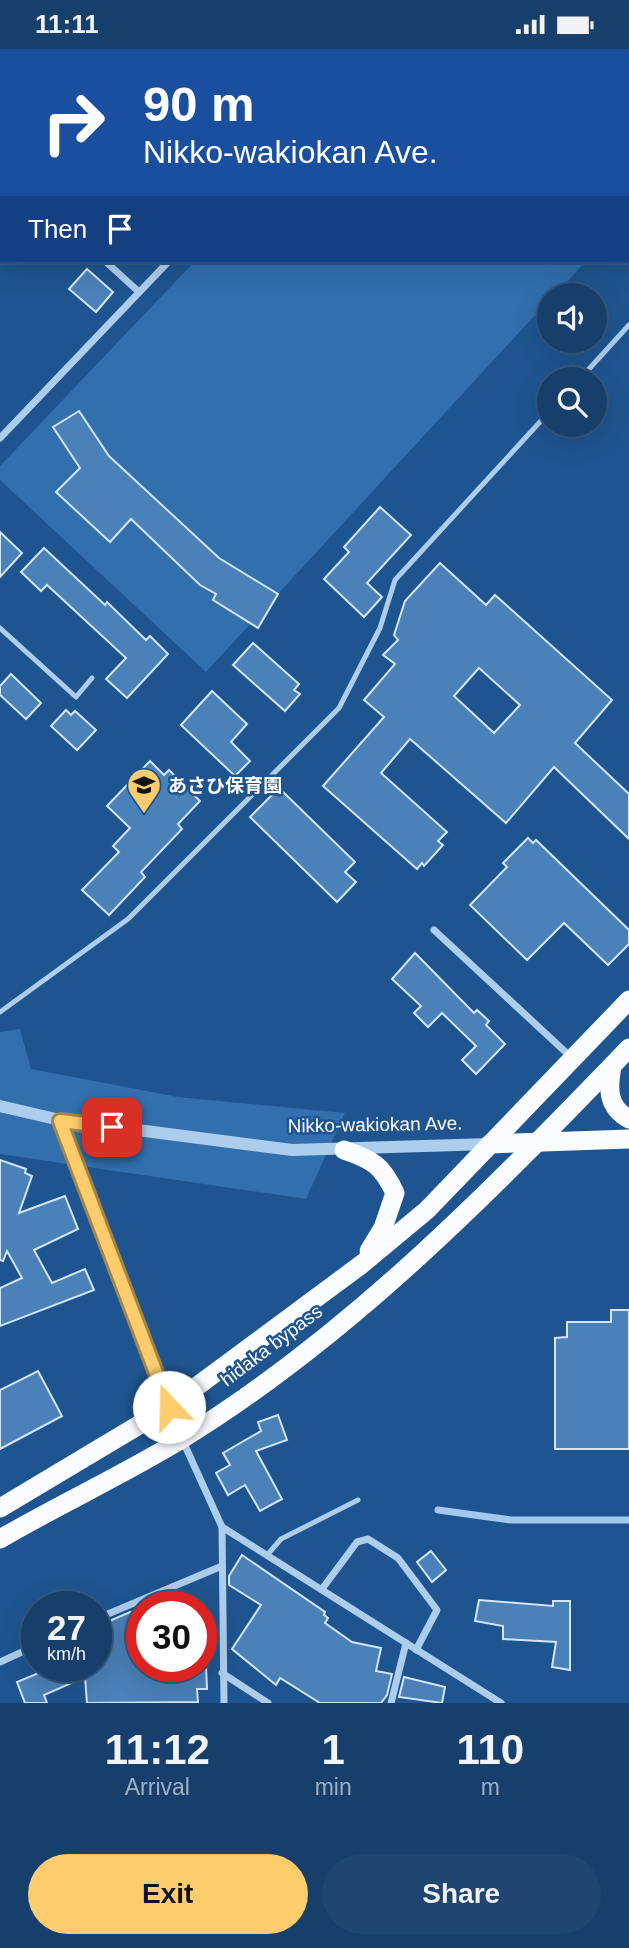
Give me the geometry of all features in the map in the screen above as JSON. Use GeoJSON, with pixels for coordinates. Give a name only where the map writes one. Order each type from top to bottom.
{"type":"FeatureCollection","features":[{"type":"Feature","properties":{"kind":"highway","name":"hidaka bypass"},"geometry":{"type":"LineString","coordinates":[[0,1508],[169,1407],[362,1264],[427,1210],[629,1000]]}},
{"type":"Feature","properties":{"kind":"highway","name":"hidaka bypass"},"geometry":{"type":"LineString","coordinates":[[0,1539],[182,1439],[291,1362],[401,1272],[471,1209],[629,1048]]}},
{"type":"Feature","properties":{"kind":"highway"},"geometry":{"type":"LineString","coordinates":[[613,1065],[607,1090],[618,1113],[629,1119]]}},
{"type":"Feature","properties":{"kind":"highway","name":"Nikko-wakiokan Ave."},"geometry":{"type":"LineString","coordinates":[[490,1144],[629,1139]]}},
{"type":"Feature","properties":{"kind":"highway"},"geometry":{"type":"LineString","coordinates":[[344,1150],[369,1159],[385,1173],[395,1193],[383,1228],[362,1264]]}},
{"type":"Feature","properties":{"kind":"street"},"geometry":{"type":"LineString","coordinates":[[108,263],[139,292]]}},
{"type":"Feature","properties":{"kind":"street"},"geometry":{"type":"LineString","coordinates":[[0,438],[167,263]]}},
{"type":"Feature","properties":{"kind":"street"},"geometry":{"type":"LineString","coordinates":[[434,930],[572,1059]]}},
{"type":"Feature","properties":{"kind":"street","name":"Nikko-wakiokan Ave."},"geometry":{"type":"LineString","coordinates":[[0,1106],[60,1121],[292,1150],[490,1144]]}},
{"type":"Feature","properties":{"kind":"street"},"geometry":{"type":"LineString","coordinates":[[60,1121],[169,1407]]}},
{"type":"Feature","properties":{"kind":"street"},"geometry":{"type":"LineString","coordinates":[[182,1439],[222,1527],[224,1703]]}},
{"type":"Feature","properties":{"kind":"street"},"geometry":{"type":"LineString","coordinates":[[222,1527],[501,1703]]}},
{"type":"Feature","properties":{"kind":"street"},"geometry":{"type":"LineString","coordinates":[[322,1589],[357,1542],[368,1539],[398,1558],[437,1610],[416,1650]]}},
{"type":"Feature","properties":{"kind":"street"},"geometry":{"type":"LineString","coordinates":[[112,1612],[222,1566]]}},
{"type":"Feature","properties":{"kind":"street"},"geometry":{"type":"LineString","coordinates":[[391,1703],[406,1643]]}},
{"type":"Feature","properties":{"kind":"street"},"geometry":{"type":"LineString","coordinates":[[0,1663],[21,1653]]}},
{"type":"Feature","properties":{"kind":"street"},"geometry":{"type":"LineString","coordinates":[[222,1673],[268,1703]]}},
{"type":"Feature","properties":{"kind":"lane"},"geometry":{"type":"LineString","coordinates":[[591,367],[629,325]]}},
{"type":"Feature","properties":{"kind":"lane"},"geometry":{"type":"LineString","coordinates":[[0,1012],[128,919],[339,708],[380,628],[394,580],[537,425]]}},
{"type":"Feature","properties":{"kind":"lane"},"geometry":{"type":"LineString","coordinates":[[0,628],[76,697],[92,678]]}},
{"type":"Feature","properties":{"kind":"lane"},"geometry":{"type":"LineString","coordinates":[[268,1554],[281,1538],[358,1500]]}},
{"type":"Feature","properties":{"kind":"shaded area"},"geometry":{"type":"Polygon","coordinates":[[[193,263],[584,263],[566,283],[537,283],[537,313],[206,672],[0,480],[0,466],[193,263]]]}},
{"type":"Feature","properties":{"kind":"shaded area"},"geometry":{"type":"Polygon","coordinates":[[[20,1029],[31,1069],[178,1097],[345,1113],[306,1199],[0,1154],[0,1032],[20,1029]]]}},
{"type":"Feature","properties":{"kind":"building"},"geometry":{"type":"Polygon","coordinates":[[[87,269],[113,292],[96,312],[69,289],[87,269]]]}},
{"type":"Feature","properties":{"kind":"building"},"geometry":{"type":"Polygon","coordinates":[[[79,411],[109,456],[219,558],[278,594],[258,628],[213,600],[216,594],[200,585],[131,519],[110,542],[56,492],[80,468],[53,427],[79,411]]]}},
{"type":"Feature","properties":{"kind":"building"},"geometry":{"type":"Polygon","coordinates":[[[380,507],[411,535],[367,583],[382,597],[364,617],[324,579],[349,552],[344,547],[380,507]]]}},
{"type":"Feature","properties":{"kind":"building"},"geometry":{"type":"Polygon","coordinates":[[[0,532],[22,553],[0,577],[0,532]]]}},
{"type":"Feature","properties":{"kind":"building"},"geometry":{"type":"Polygon","coordinates":[[[44,548],[105,605],[107,602],[146,640],[150,636],[168,654],[127,698],[106,679],[126,658],[47,585],[41,591],[21,572],[44,548]]]}},
{"type":"Feature","properties":{"kind":"building"},"geometry":{"type":"Polygon","coordinates":[[[440,563],[486,605],[495,595],[612,700],[575,743],[629,794],[629,839],[554,767],[506,823],[410,739],[381,773],[447,832],[438,841],[443,845],[424,866],[422,863],[417,869],[323,786],[384,717],[364,700],[395,664],[383,655],[398,640],[394,635],[405,601],[440,563]],[[479,668],[454,696],[494,733],[520,705],[479,668]]]}},
{"type":"Feature","properties":{"kind":"building"},"geometry":{"type":"Polygon","coordinates":[[[253,643],[299,684],[294,690],[300,694],[285,711],[233,665],[253,643]]]}},
{"type":"Feature","properties":{"kind":"building"},"geometry":{"type":"Polygon","coordinates":[[[11,674],[41,703],[26,719],[0,695],[0,686],[11,674]]]}},
{"type":"Feature","properties":{"kind":"building"},"geometry":{"type":"Polygon","coordinates":[[[212,691],[247,724],[231,742],[250,761],[235,776],[181,725],[212,691]]]}},
{"type":"Feature","properties":{"kind":"building"},"geometry":{"type":"Polygon","coordinates":[[[66,710],[71,715],[75,711],[96,730],[77,750],[51,726],[66,710]]]}},
{"type":"Feature","properties":{"kind":"building"},"geometry":{"type":"Polygon","coordinates":[[[150,761],[164,775],[169,770],[200,801],[178,824],[182,829],[141,872],[145,877],[109,915],[82,890],[119,852],[113,846],[130,828],[107,806],[150,761]]]}},
{"type":"Feature","properties":{"kind":"building"},"geometry":{"type":"Polygon","coordinates":[[[279,788],[355,862],[345,872],[356,882],[337,902],[250,817],[279,788]]]}},
{"type":"Feature","properties":{"kind":"building"},"geometry":{"type":"Polygon","coordinates":[[[528,838],[533,843],[536,840],[629,930],[629,944],[608,965],[564,923],[527,960],[470,905],[507,867],[503,863],[528,838]]]}},
{"type":"Feature","properties":{"kind":"building"},"geometry":{"type":"Polygon","coordinates":[[[415,953],[474,1013],[477,1010],[489,1021],[486,1025],[505,1044],[476,1074],[462,1060],[476,1046],[442,1013],[428,1027],[414,1013],[421,1006],[392,979],[415,953]]]}},
{"type":"Feature","properties":{"kind":"building"},"geometry":{"type":"Polygon","coordinates":[[[0,1160],[26,1169],[25,1173],[32,1176],[19,1213],[65,1196],[78,1229],[34,1250],[52,1283],[85,1269],[94,1290],[0,1326],[0,1288],[22,1278],[7,1251],[3,1261],[0,1260],[0,1160]]]}},
{"type":"Feature","properties":{"kind":"building"},"geometry":{"type":"Polygon","coordinates":[[[611,1310],[629,1310],[629,1449],[555,1449],[555,1338],[567,1337],[567,1322],[611,1322],[611,1310]]]}},
{"type":"Feature","properties":{"kind":"building"},"geometry":{"type":"Polygon","coordinates":[[[38,1371],[62,1416],[0,1449],[0,1390],[38,1371]]]}},
{"type":"Feature","properties":{"kind":"building"},"geometry":{"type":"Polygon","coordinates":[[[278,1415],[287,1440],[256,1451],[282,1499],[260,1511],[245,1485],[228,1495],[216,1473],[230,1465],[223,1453],[261,1431],[258,1422],[278,1415]]]}},
{"type":"Feature","properties":{"kind":"building"},"geometry":{"type":"Polygon","coordinates":[[[431,1551],[446,1570],[432,1582],[417,1562],[431,1551]]]}},
{"type":"Feature","properties":{"kind":"building"},"geometry":{"type":"Polygon","coordinates":[[[242,1555],[325,1612],[324,1615],[328,1618],[325,1623],[352,1642],[381,1648],[376,1671],[392,1674],[387,1695],[381,1703],[320,1703],[280,1678],[276,1685],[232,1649],[261,1605],[229,1585],[229,1576],[242,1555]]]}},
{"type":"Feature","properties":{"kind":"building"},"geometry":{"type":"Polygon","coordinates":[[[479,1600],[553,1606],[553,1601],[570,1601],[570,1670],[552,1667],[556,1642],[503,1639],[503,1626],[475,1621],[479,1600]]]}},
{"type":"Feature","properties":{"kind":"building"},"geometry":{"type":"Polygon","coordinates":[[[126,1614],[126,1682],[207,1682],[207,1689],[197,1689],[198,1702],[87,1703],[85,1682],[112,1682],[112,1620],[126,1614]]]}},
{"type":"Feature","properties":{"kind":"building"},"geometry":{"type":"Polygon","coordinates":[[[404,1677],[445,1687],[442,1703],[399,1697],[404,1677]]]}},
{"type":"Feature","properties":{"kind":"building"},"geometry":{"type":"Polygon","coordinates":[[[17,1682],[74,1682],[44,1695],[47,1703],[25,1703],[17,1682]]]}},
{"type":"Feature","properties":{"kind":"waterway"},"geometry":{"type":"LineString","coordinates":[[438,1510],[511,1520],[629,1520]]}},
{"type":"Feature","properties":{"kind":"place","name":"あさひ保育園"},"geometry":{"type":"Point","coordinates":[144,815]}},
{"type":"Feature","properties":{"kind":"route"},"geometry":{"type":"LineString","coordinates":[[112,1127],[60,1121],[169,1407]]}}]}
